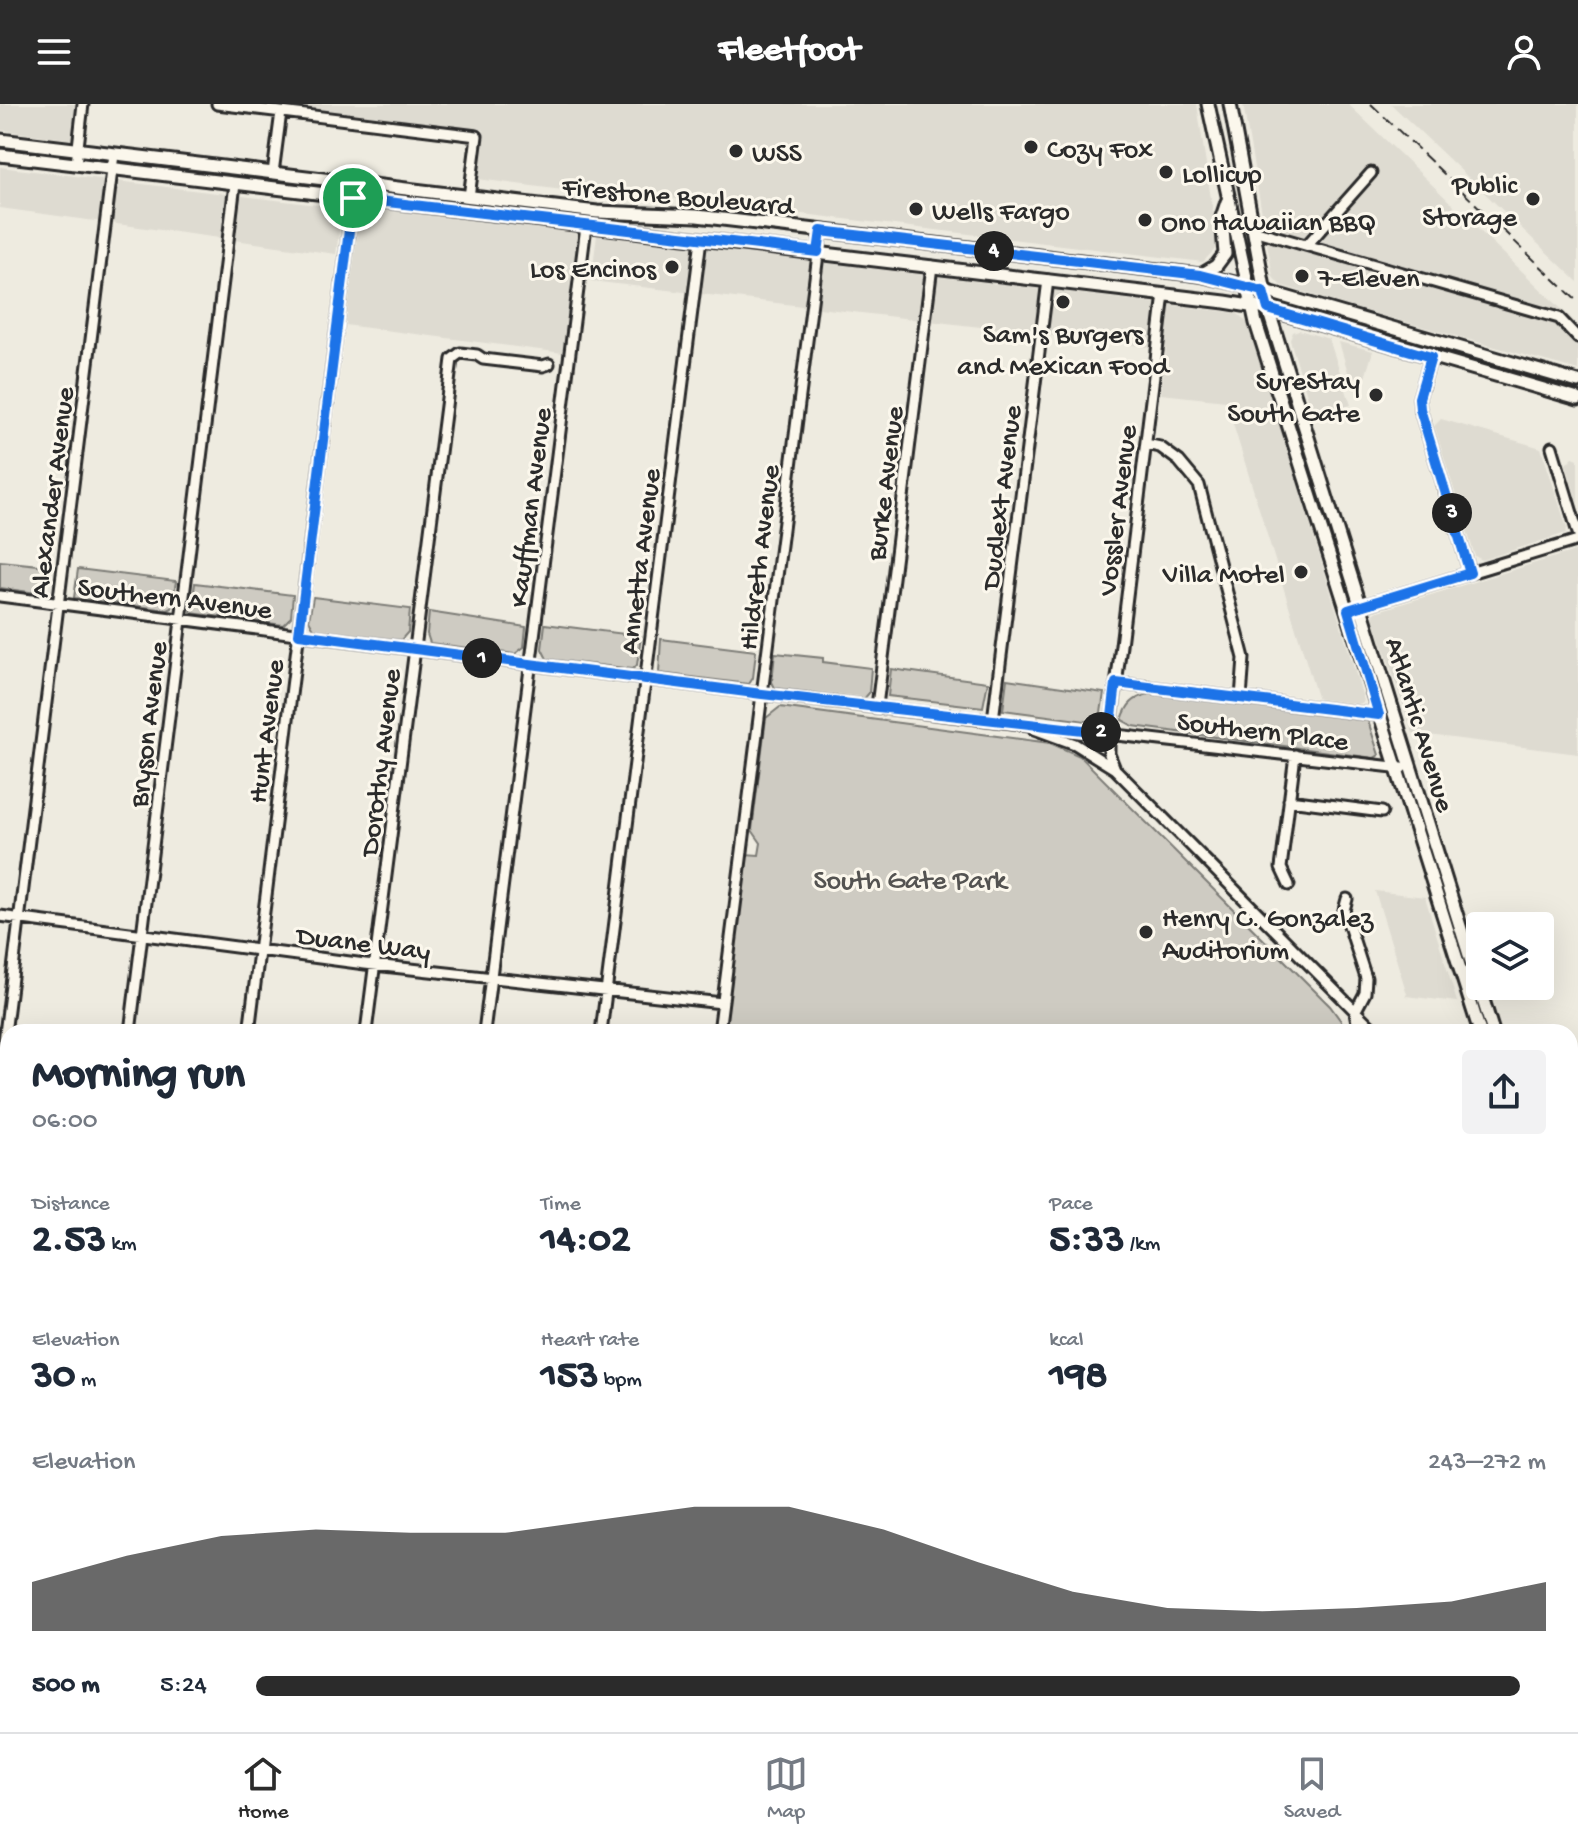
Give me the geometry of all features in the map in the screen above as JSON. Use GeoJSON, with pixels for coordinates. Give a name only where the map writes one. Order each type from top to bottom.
{"type":"FeatureCollection","features":[{"type":"Feature","properties":{"kind":"main road","name":"Atlantic Avenue"},"geometry":{"type":"LineString","coordinates":[[1208,104],[1252,306],[1477,1024]]}},
{"type":"Feature","properties":{"kind":"main road","name":"Atlantic Avenue"},"geometry":{"type":"LineString","coordinates":[[1230,104],[1268,309],[1491,1024]]}},
{"type":"Feature","properties":{"kind":"main road","name":"Firestone Boulevard"},"geometry":{"type":"LineString","coordinates":[[0,140],[597,212],[673,214],[1200,275],[1248,286],[1578,382]]}},
{"type":"Feature","properties":{"kind":"main road","name":"Firestone Boulevard"},"geometry":{"type":"LineString","coordinates":[[0,155],[1252,306],[1578,399]]}},
{"type":"Feature","properties":{"kind":"main road"},"geometry":{"type":"LineString","coordinates":[[1200,275],[1216,266],[1225,254],[1222,217],[1227,201]]}},
{"type":"Feature","properties":{"kind":"main road"},"geometry":{"type":"LineString","coordinates":[[1431,357],[1445,352],[1467,358],[1487,357]]}},
{"type":"Feature","properties":{"kind":"street"},"geometry":{"type":"LineString","coordinates":[[76,164],[83,104]]}},
{"type":"Feature","properties":{"kind":"street"},"geometry":{"type":"LineString","coordinates":[[217,104],[477,136],[469,197]]}},
{"type":"Feature","properties":{"kind":"street"},"geometry":{"type":"LineString","coordinates":[[273,173],[281,112]]}},
{"type":"Feature","properties":{"kind":"street","name":"Alexander Avenue"},"geometry":{"type":"LineString","coordinates":[[6,1024],[114,154]]}},
{"type":"Feature","properties":{"kind":"street"},"geometry":{"type":"LineString","coordinates":[[1307,245],[1371,173]]}},
{"type":"Feature","properties":{"kind":"street","name":"Bryson Avenue"},"geometry":{"type":"LineString","coordinates":[[131,1024],[235,184]]}},
{"type":"Feature","properties":{"kind":"street","name":"Hunt Avenue"},"geometry":{"type":"LineString","coordinates":[[250,1024],[353,198]]}},
{"type":"Feature","properties":{"kind":"street","name":"Kauffman Avenue"},"geometry":{"type":"LineString","coordinates":[[485,1024],[586,226]]}},
{"type":"Feature","properties":{"kind":"street"},"geometry":{"type":"LineString","coordinates":[[1253,230],[1559,318],[1578,338]]}},
{"type":"Feature","properties":{"kind":"street","name":"Hildreth Avenue"},"geometry":{"type":"LineString","coordinates":[[720,1024],[821,231]]}},
{"type":"Feature","properties":{"kind":"street","name":"Annetta Avenue"},"geometry":{"type":"LineString","coordinates":[[602,1024],[701,239]]}},
{"type":"Feature","properties":{"kind":"street","name":"Burke Avenue"},"geometry":{"type":"LineString","coordinates":[[877,706],[932,266]]}},
{"type":"Feature","properties":{"kind":"street","name":"Dudlext Avenue"},"geometry":{"type":"LineString","coordinates":[[993,720],[1048,280]]}},
{"type":"Feature","properties":{"kind":"street","name":"Vossler Avenue"},"geometry":{"type":"LineString","coordinates":[[1110,733],[1164,294]]}},
{"type":"Feature","properties":{"kind":"street","name":"Dorothy Avenue"},"geometry":{"type":"LineString","coordinates":[[367,1024],[455,355],[484,353],[568,366]]}},
{"type":"Feature","properties":{"kind":"street"},"geometry":{"type":"LineString","coordinates":[[1431,357],[1419,398],[1420,409],[1470,573]]}},
{"type":"Feature","properties":{"kind":"street"},"geometry":{"type":"LineString","coordinates":[[1146,444],[1160,447],[1179,461],[1199,485],[1244,658],[1241,698]]}},
{"type":"Feature","properties":{"kind":"street"},"geometry":{"type":"LineString","coordinates":[[1552,447],[1578,533]]}},
{"type":"Feature","properties":{"kind":"street"},"geometry":{"type":"LineString","coordinates":[[1348,610],[1578,540]]}},
{"type":"Feature","properties":{"kind":"street","name":"Southern Avenue"},"geometry":{"type":"LineString","coordinates":[[0,596],[762,694],[1110,733]]}},
{"type":"Feature","properties":{"kind":"street"},"geometry":{"type":"LineString","coordinates":[[1116,683],[1379,715]]}},
{"type":"Feature","properties":{"kind":"street","name":"Southern Avenue"},"geometry":{"type":"LineString","coordinates":[[1012,722],[1075,744],[1115,769],[1368,1024]]}},
{"type":"Feature","properties":{"kind":"street"},"geometry":{"type":"LineString","coordinates":[[1110,733],[1109,754],[1115,769]]}},
{"type":"Feature","properties":{"kind":"street","name":"Southern Place"},"geometry":{"type":"LineString","coordinates":[[1110,733],[1411,769]]}},
{"type":"Feature","properties":{"kind":"street"},"geometry":{"type":"LineString","coordinates":[[1289,885],[1281,868],[1295,755]]}},
{"type":"Feature","properties":{"kind":"street"},"geometry":{"type":"LineString","coordinates":[[1289,800],[1382,812]]}},
{"type":"Feature","properties":{"kind":"street"},"geometry":{"type":"LineString","coordinates":[[1347,899],[1344,910],[1366,978],[1365,993],[1355,1012],[1357,1024]]}},
{"type":"Feature","properties":{"kind":"street","name":"Duane Way"},"geometry":{"type":"LineString","coordinates":[[0,916],[375,964],[722,1003]]}},
{"type":"Feature","properties":{"kind":"shaded area"},"geometry":{"type":"Polygon","coordinates":[[[0,104],[78,104],[74,140],[0,130],[0,104]]]}},
{"type":"Feature","properties":{"kind":"shaded area"},"geometry":{"type":"Polygon","coordinates":[[[265,104],[1197,104],[1218,246],[1203,262],[603,190],[601,195],[478,179],[484,130],[265,104]]]}},
{"type":"Feature","properties":{"kind":"shaded area"},"geometry":{"type":"Polygon","coordinates":[[[1243,104],[1348,104],[1578,325],[1578,370],[1280,285],[1273,277],[1243,104]]]}},
{"type":"Feature","properties":{"kind":"shaded area","name":"Public Storage"},"geometry":{"type":"Polygon","coordinates":[[[1391,104],[1578,104],[1578,282],[1411,123],[1391,104]]]}},
{"type":"Feature","properties":{"kind":"shaded area"},"geometry":{"type":"Polygon","coordinates":[[[0,167],[342,208],[336,254],[0,208],[0,167]]]}},
{"type":"Feature","properties":{"kind":"shaded area"},"geometry":{"type":"Polygon","coordinates":[[[360,205],[578,232],[563,353],[345,325],[360,205]]]}},
{"type":"Feature","properties":{"kind":"shaded area"},"geometry":{"type":"Polygon","coordinates":[[[597,235],[1237,313],[1249,324],[1364,701],[1359,705],[1318,700],[1226,401],[1161,394],[1166,349],[591,281],[597,235]]]}},
{"type":"Feature","properties":{"kind":"shaded area"},"geometry":{"type":"Polygon","coordinates":[[[1299,330],[1329,339],[1351,405],[1314,417],[1290,340],[1293,332],[1299,330]]]}},
{"type":"Feature","properties":{"kind":"shaded area"},"geometry":{"type":"Polygon","coordinates":[[[1339,342],[1373,351],[1361,391],[1353,389],[1339,342]]]}},
{"type":"Feature","properties":{"kind":"shaded area"},"geometry":{"type":"Polygon","coordinates":[[[1441,419],[1541,448],[1566,533],[1482,560],[1475,556],[1434,426],[1441,419]]]}},
{"type":"Feature","properties":{"kind":"shaded area"},"geometry":{"type":"Polygon","coordinates":[[[1573,457],[1578,459],[1578,504],[1566,464],[1573,457]]]}},
{"type":"Feature","properties":{"kind":"shaded area"},"geometry":{"type":"Polygon","coordinates":[[[1578,550],[1578,754],[1413,733],[1373,617],[1375,612],[1578,550]]]}},
{"type":"Feature","properties":{"kind":"shaded area"},"geometry":{"type":"Polygon","coordinates":[[[1375,891],[1425,897],[1457,1002],[1405,996],[1407,994],[1375,891]]]}},
{"type":"Feature","properties":{"kind":"green space"},"geometry":{"type":"Polygon","coordinates":[[[0,561],[48,566],[44,594],[0,588],[0,561]]]}},
{"type":"Feature","properties":{"kind":"green space"},"geometry":{"type":"Polygon","coordinates":[[[78,569],[176,581],[172,608],[74,598],[78,569]]]}},
{"type":"Feature","properties":{"kind":"green space"},"geometry":{"type":"Polygon","coordinates":[[[195,583],[293,595],[291,617],[283,625],[191,613],[195,583]]]}},
{"type":"Feature","properties":{"kind":"green space"},"geometry":{"type":"Polygon","coordinates":[[[313,597],[410,609],[408,632],[401,640],[314,629],[309,620],[313,597]]]}},
{"type":"Feature","properties":{"kind":"green space"},"geometry":{"type":"Polygon","coordinates":[[[429,612],[526,627],[524,647],[515,654],[430,643],[427,634],[429,612]]]}},
{"type":"Feature","properties":{"kind":"green space"},"geometry":{"type":"Polygon","coordinates":[[[545,624],[641,636],[637,665],[633,669],[547,659],[542,649],[545,624]]]}},
{"type":"Feature","properties":{"kind":"green space"},"geometry":{"type":"Polygon","coordinates":[[[661,639],[756,651],[753,678],[749,684],[659,673],[661,639]]]}},
{"type":"Feature","properties":{"kind":"green space"},"geometry":{"type":"Polygon","coordinates":[[[775,653],[823,658],[823,662],[871,668],[869,693],[864,699],[775,688],[772,682],[775,653]]]}},
{"type":"Feature","properties":{"kind":"green space"},"geometry":{"type":"Polygon","coordinates":[[[891,669],[988,682],[983,707],[888,696],[891,669]]]}},
{"type":"Feature","properties":{"kind":"green space"},"geometry":{"type":"Polygon","coordinates":[[[1007,679],[1104,693],[1101,713],[1093,722],[1003,710],[1007,679]]]}},
{"type":"Feature","properties":{"kind":"green space"},"geometry":{"type":"Polygon","coordinates":[[[1149,694],[1368,721],[1379,755],[1374,758],[1133,726],[1122,720],[1131,702],[1149,694]]]}},
{"type":"Feature","properties":{"kind":"green space","name":"South Gate Park"},"geometry":{"type":"Polygon","coordinates":[[[780,707],[1050,743],[1080,756],[1330,1006],[1343,1024],[725,1024],[745,854],[759,855],[761,843],[752,830],[766,718],[780,707]]]}},
{"type":"Feature","properties":{"kind":"railway"},"geometry":{"type":"LineString","coordinates":[[1371,104],[1578,302]]}},
{"type":"Feature","properties":{"kind":"place","name":"Cozy Fox"},"geometry":{"type":"Point","coordinates":[1031,147]}},
{"type":"Feature","properties":{"kind":"place","name":"WSS"},"geometry":{"type":"Point","coordinates":[736,151]}},
{"type":"Feature","properties":{"kind":"place","name":"Lollicup"},"geometry":{"type":"Point","coordinates":[1166,172]}},
{"type":"Feature","properties":{"kind":"place","name":"Public Storage"},"geometry":{"type":"Point","coordinates":[1533,199]}},
{"type":"Feature","properties":{"kind":"place","name":"Wells Fargo"},"geometry":{"type":"Point","coordinates":[916,209]}},
{"type":"Feature","properties":{"kind":"place","name":"Ono Hawaiian BBQ"},"geometry":{"type":"Point","coordinates":[1145,220]}},
{"type":"Feature","properties":{"kind":"place","name":"Los Encinos"},"geometry":{"type":"Point","coordinates":[672,267]}},
{"type":"Feature","properties":{"kind":"place","name":"7-Eleven"},"geometry":{"type":"Point","coordinates":[1302,276]}},
{"type":"Feature","properties":{"kind":"place","name":"Sam's Burgers and Mexican Food"},"geometry":{"type":"Point","coordinates":[1063,302]}},
{"type":"Feature","properties":{"kind":"place","name":"SureStay South Gate"},"geometry":{"type":"Point","coordinates":[1376,395]}},
{"type":"Feature","properties":{"kind":"place","name":"Villa Motel"},"geometry":{"type":"Point","coordinates":[1301,572]}},
{"type":"Feature","properties":{"kind":"place","name":"Henry C. Gonzalez Auditorium"},"geometry":{"type":"Point","coordinates":[1146,932]}},
{"type":"Feature","properties":{"kind":"route"},"geometry":{"type":"LineString","coordinates":[[353,198],[818,252],[821,231],[1200,275],[1263,291],[1268,309],[1431,357],[1419,398],[1420,409],[1470,573],[1348,610],[1379,715],[1116,683],[1110,733],[762,694],[299,634],[353,198]]}}]}
